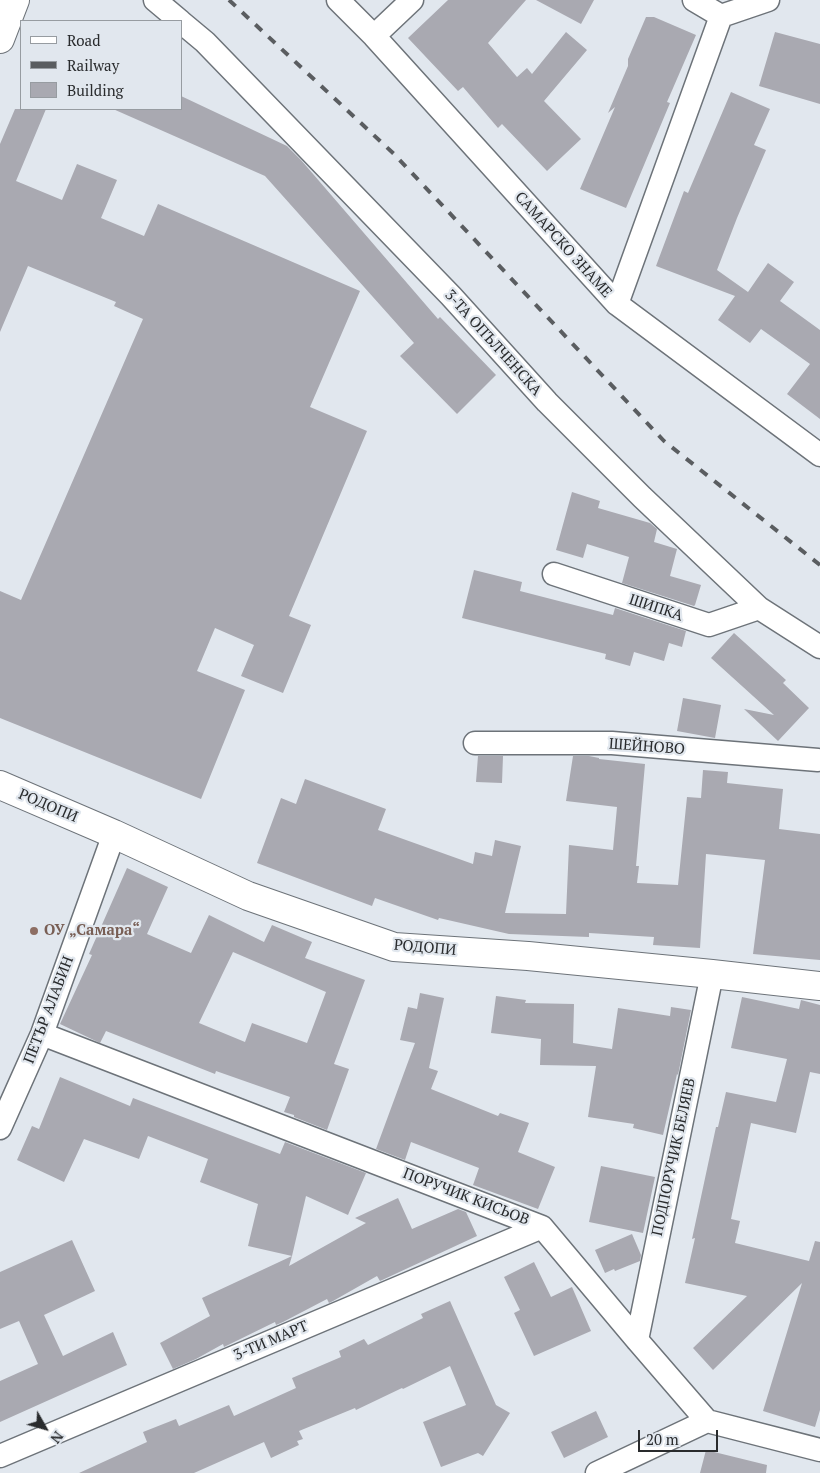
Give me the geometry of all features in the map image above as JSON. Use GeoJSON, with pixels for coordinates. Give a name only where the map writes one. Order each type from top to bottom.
{"type":"FeatureCollection","features":[{"type":"Feature","properties":{"kind":"street"},"geometry":{"type":"LineString","coordinates":[[0,39],[15,0]]}},
{"type":"Feature","properties":{"kind":"street","name":"3-ТА ОПЪЛЧЕНСКА"},"geometry":{"type":"LineString","coordinates":[[156,0],[179,20]]}},
{"type":"Feature","properties":{"kind":"street","name":"САМАРСКО ЗНАМЕ"},"geometry":{"type":"LineString","coordinates":[[338,0],[374,36],[617,304],[820,455]]}},
{"type":"Feature","properties":{"kind":"street"},"geometry":{"type":"LineString","coordinates":[[374,36],[412,0]]}},
{"type":"Feature","properties":{"kind":"street"},"geometry":{"type":"LineString","coordinates":[[694,0],[721,16],[768,0]]}},
{"type":"Feature","properties":{"kind":"street"},"geometry":{"type":"LineString","coordinates":[[617,304],[721,16]]}},
{"type":"Feature","properties":{"kind":"street","name":"3-ТА ОПЪЛЧЕНСКА"},"geometry":{"type":"LineString","coordinates":[[182,23],[205,42],[444,290],[547,402],[642,497],[758,608],[820,648]]}},
{"type":"Feature","properties":{"kind":"street","name":"ШИПКА"},"geometry":{"type":"LineString","coordinates":[[554,574],[709,625],[758,608]]}},
{"type":"Feature","properties":{"kind":"street","name":"ШЕЙНОВО"},"geometry":{"type":"LineString","coordinates":[[474,742],[612,743],[819,760]]}},
{"type":"Feature","properties":{"kind":"street","name":"РОДОПИ"},"geometry":{"type":"LineString","coordinates":[[0,786],[114,834],[248,896],[394,947],[528,956],[820,986]]}},
{"type":"Feature","properties":{"kind":"street","name":"ПЕТЪР АЛАБИН"},"geometry":{"type":"LineString","coordinates":[[0,1128],[42,1034],[114,834]]}},
{"type":"Feature","properties":{"kind":"street","name":"ПОДПОРУЧИК БЕЛЯЕВ"},"geometry":{"type":"LineString","coordinates":[[637,1340],[712,974]]}},
{"type":"Feature","properties":{"kind":"street","name":"ПОРУЧИК КИСЬОВ"},"geometry":{"type":"LineString","coordinates":[[42,1034],[542,1226],[706,1421]]}},
{"type":"Feature","properties":{"kind":"street","name":"3-ТИ МАРТ"},"geometry":{"type":"LineString","coordinates":[[0,1456],[542,1226]]}},
{"type":"Feature","properties":{"kind":"street"},"geometry":{"type":"LineString","coordinates":[[597,1473],[706,1421],[820,1450]]}},
{"type":"Feature","properties":{"kind":"building"},"geometry":{"type":"Polygon","coordinates":[[[448,0],[526,0],[488,43],[517,77],[527,68],[532,74],[566,32],[587,50],[544,101],[581,139],[547,171],[502,124],[498,128],[463,87],[458,91],[408,38],[448,0]]]}},
{"type":"Feature","properties":{"kind":"building"},"geometry":{"type":"Polygon","coordinates":[[[536,0],[594,0],[581,24],[536,0]]]}},
{"type":"Feature","properties":{"kind":"building"},"geometry":{"type":"Polygon","coordinates":[[[646,17],[654,17],[696,35],[667,102],[670,103],[626,208],[580,189],[615,107],[608,113],[646,17]]]}},
{"type":"Feature","properties":{"kind":"building"},"geometry":{"type":"Polygon","coordinates":[[[775,32],[820,44],[820,104],[759,86],[775,32]]]}},
{"type":"Feature","properties":{"kind":"building"},"geometry":{"type":"Polygon","coordinates":[[[731,92],[770,109],[754,145],[766,150],[717,270],[748,292],[768,263],[794,282],[780,301],[820,330],[820,419],[787,394],[810,364],[761,329],[750,343],[718,320],[735,296],[656,266],[684,191],[688,193],[731,92]]]}},
{"type":"Feature","properties":{"kind":"building"},"geometry":{"type":"Polygon","coordinates":[[[182,96],[287,146],[438,319],[440,317],[496,375],[457,414],[400,356],[414,343],[265,176],[115,110],[182,110],[182,96]]]}},
{"type":"Feature","properties":{"kind":"building"},"geometry":{"type":"Polygon","coordinates":[[[15,109],[46,110],[16,181],[62,200],[77,164],[117,180],[101,218],[144,236],[158,204],[360,291],[310,407],[367,431],[289,616],[311,625],[283,693],[241,676],[254,645],[215,628],[197,671],[245,690],[201,799],[0,718],[0,591],[21,600],[143,319],[114,306],[116,302],[28,266],[0,332],[0,144],[15,109]]]}},
{"type":"Feature","properties":{"kind":"building"},"geometry":{"type":"Polygon","coordinates":[[[572,492],[600,501],[598,508],[650,523],[657,529],[654,542],[677,549],[670,576],[701,585],[695,605],[622,583],[629,557],[587,544],[583,558],[556,550],[572,492]]]}},
{"type":"Feature","properties":{"kind":"building"},"geometry":{"type":"Polygon","coordinates":[[[474,570],[522,582],[520,591],[613,615],[615,608],[686,631],[682,647],[669,643],[664,661],[634,652],[630,666],[605,659],[606,654],[462,618],[474,570]]]}},
{"type":"Feature","properties":{"kind":"building"},"geometry":{"type":"Polygon","coordinates":[[[734,633],[786,680],[783,683],[809,708],[778,741],[744,709],[774,715],[711,658],[734,633]]]}},
{"type":"Feature","properties":{"kind":"building"},"geometry":{"type":"Polygon","coordinates":[[[683,698],[721,705],[715,738],[677,731],[683,698]]]}},
{"type":"Feature","properties":{"kind":"building"},"geometry":{"type":"Polygon","coordinates":[[[478,756],[503,756],[502,783],[476,782],[478,756]]]}},
{"type":"Feature","properties":{"kind":"building"},"geometry":{"type":"Polygon","coordinates":[[[573,756],[589,756],[599,759],[645,764],[636,866],[639,866],[637,883],[678,885],[687,797],[701,798],[703,770],[728,772],[727,783],[783,789],[779,829],[820,834],[820,960],[753,954],[765,860],[706,854],[700,948],[653,945],[654,937],[589,933],[589,937],[509,934],[439,918],[438,920],[375,898],[372,906],[257,863],[281,798],[296,804],[305,779],[386,809],[378,830],[473,864],[475,852],[492,856],[495,840],[521,846],[505,913],[566,914],[569,845],[613,850],[617,807],[566,801],[573,756]]]}},
{"type":"Feature","properties":{"kind":"building"},"geometry":{"type":"Polygon","coordinates":[[[127,868],[168,887],[147,934],[191,953],[209,915],[264,942],[272,925],[312,942],[305,958],[365,980],[334,1064],[349,1069],[327,1130],[284,1112],[290,1097],[216,1071],[215,1074],[106,1031],[100,1043],[60,1024],[92,955],[89,954],[127,868]],[[233,952],[199,1023],[245,1042],[252,1023],[307,1043],[326,992],[233,952]]]}},
{"type":"Feature","properties":{"kind":"building"},"geometry":{"type":"Polygon","coordinates":[[[420,993],[444,998],[429,1068],[438,1071],[431,1089],[498,1116],[500,1113],[529,1123],[518,1152],[555,1167],[538,1209],[473,1185],[479,1168],[411,1142],[405,1160],[376,1149],[415,1043],[400,1040],[408,1007],[417,1009],[420,993]]]}},
{"type":"Feature","properties":{"kind":"building"},"geometry":{"type":"Polygon","coordinates":[[[496,996],[526,1000],[525,1003],[574,1004],[573,1043],[612,1049],[618,1008],[670,1016],[671,1007],[691,1010],[678,1075],[663,1135],[633,1128],[634,1124],[588,1117],[596,1066],[540,1065],[541,1039],[491,1033],[496,996]]]}},
{"type":"Feature","properties":{"kind":"building"},"geometry":{"type":"Polygon","coordinates":[[[742,997],[799,1009],[801,1000],[820,1005],[820,1074],[810,1072],[796,1133],[751,1123],[731,1219],[740,1221],[735,1243],[809,1261],[815,1241],[820,1242],[820,1410],[815,1427],[763,1411],[802,1283],[713,1370],[693,1348],[747,1296],[685,1283],[695,1238],[692,1239],[716,1127],[718,1127],[726,1092],[776,1102],[787,1059],[731,1048],[742,997]]]}},
{"type":"Feature","properties":{"kind":"building"},"geometry":{"type":"Polygon","coordinates":[[[60,1077],[130,1106],[133,1098],[280,1154],[285,1142],[366,1173],[348,1215],[306,1196],[292,1256],[248,1246],[258,1204],[200,1182],[208,1159],[148,1136],[139,1159],[84,1139],[64,1182],[17,1160],[32,1126],[39,1129],[60,1077]]]}},
{"type":"Feature","properties":{"kind":"building"},"geometry":{"type":"Polygon","coordinates":[[[601,1166],[655,1177],[643,1233],[589,1222],[601,1166]]]}},
{"type":"Feature","properties":{"kind":"building"},"geometry":{"type":"Polygon","coordinates":[[[398,1198],[412,1229],[458,1209],[466,1212],[477,1236],[380,1281],[377,1276],[329,1303],[327,1299],[283,1322],[276,1325],[275,1322],[224,1347],[223,1344],[173,1369],[160,1343],[210,1316],[202,1298],[292,1256],[289,1266],[366,1223],[355,1218],[398,1198]]]}},
{"type":"Feature","properties":{"kind":"building"},"geometry":{"type":"Polygon","coordinates":[[[632,1234],[641,1255],[640,1261],[605,1273],[595,1250],[632,1234]]]}},
{"type":"Feature","properties":{"kind":"building"},"geometry":{"type":"Polygon","coordinates":[[[72,1240],[95,1291],[44,1315],[63,1356],[113,1332],[127,1365],[0,1422],[0,1381],[38,1364],[19,1321],[0,1329],[0,1272],[72,1240]]]}},
{"type":"Feature","properties":{"kind":"building"},"geometry":{"type":"Polygon","coordinates":[[[534,1262],[551,1297],[572,1287],[591,1331],[534,1356],[514,1313],[520,1310],[504,1277],[534,1262]]]}},
{"type":"Feature","properties":{"kind":"building"},"geometry":{"type":"Polygon","coordinates":[[[450,1301],[496,1405],[510,1413],[483,1456],[478,1453],[441,1467],[423,1422],[466,1405],[450,1366],[356,1410],[355,1408],[299,1431],[303,1439],[297,1441],[299,1445],[271,1458],[264,1442],[194,1473],[79,1473],[147,1442],[143,1432],[176,1419],[179,1426],[229,1405],[234,1416],[296,1388],[292,1378],[341,1357],[339,1351],[364,1339],[368,1345],[423,1318],[421,1314],[450,1301]]]}},
{"type":"Feature","properties":{"kind":"building"},"geometry":{"type":"Polygon","coordinates":[[[596,1411],[608,1437],[564,1458],[551,1432],[596,1411]]]}},
{"type":"Feature","properties":{"kind":"building"},"geometry":{"type":"Polygon","coordinates":[[[706,1450],[767,1465],[766,1473],[700,1473],[706,1450]]]}},
{"type":"Feature","properties":{"kind":"railway"},"geometry":{"type":"LineString","coordinates":[[229,0],[394,154],[664,441],[820,565]]}},
{"type":"Feature","properties":{"kind":"place","name":"ОУ „Самара“"},"geometry":{"type":"Point","coordinates":[34,931]}}]}
